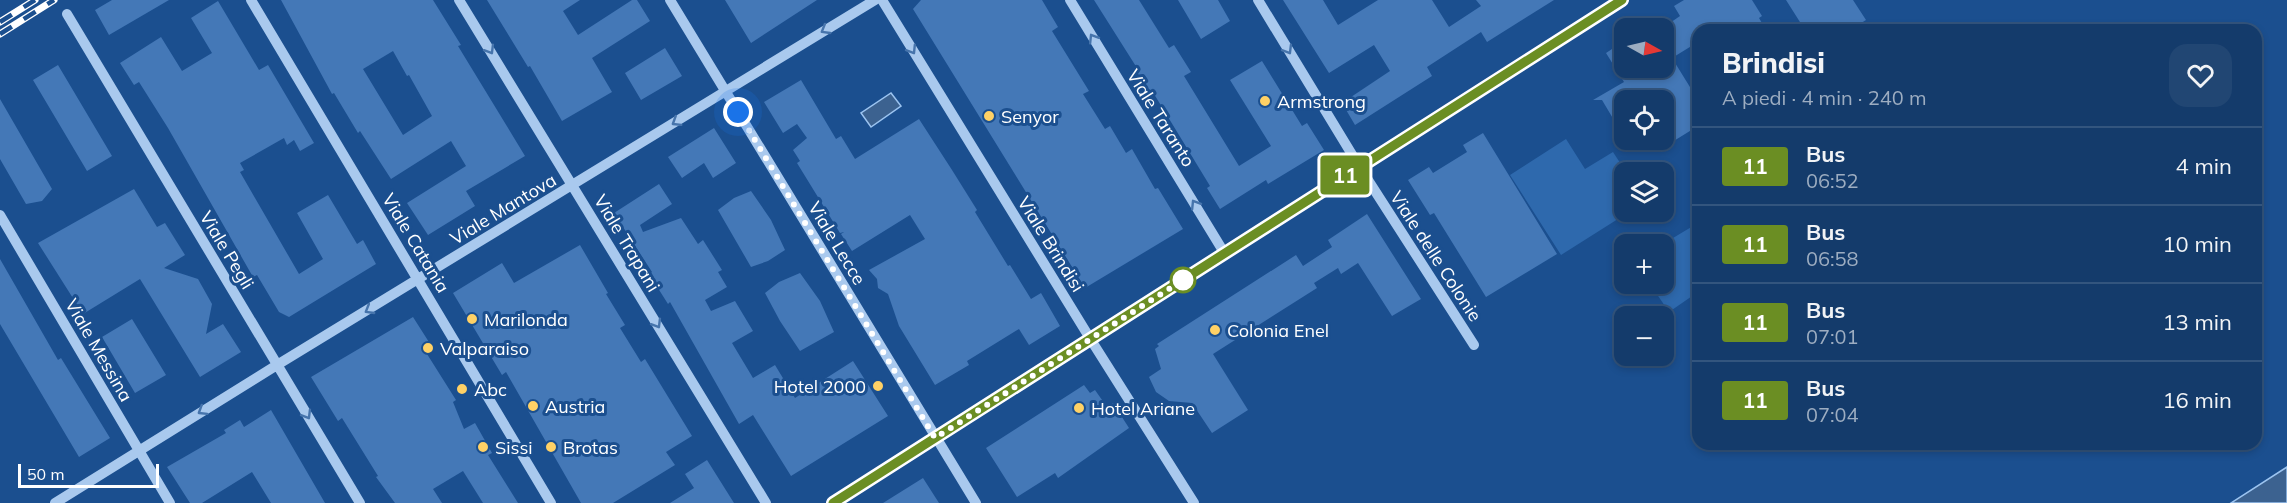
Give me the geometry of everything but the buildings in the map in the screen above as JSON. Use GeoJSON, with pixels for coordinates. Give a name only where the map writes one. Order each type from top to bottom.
{"type":"FeatureCollection","features":[{"type":"Feature","properties":{"kind":"street","name":"Viale Catania"},"geometry":{"type":"LineString","coordinates":[[251,0],[551,503]]}},
{"type":"Feature","properties":{"kind":"street","name":"Viale Trapani"},"geometry":{"type":"LineString","coordinates":[[459,0],[766,503]]}},
{"type":"Feature","properties":{"kind":"street","name":"Viale Lecce"},"geometry":{"type":"LineString","coordinates":[[670,0],[975,503]]}},
{"type":"Feature","properties":{"kind":"street","name":"Viale Mantova"},"geometry":{"type":"LineString","coordinates":[[55,503],[276,365],[876,0]]}},
{"type":"Feature","properties":{"kind":"street","name":"Viale Brindisi"},"geometry":{"type":"LineString","coordinates":[[882,0],[1194,503]]}},
{"type":"Feature","properties":{"kind":"street","name":"Viale Taranto"},"geometry":{"type":"LineString","coordinates":[[1070,0],[1225,254]]}},
{"type":"Feature","properties":{"kind":"street","name":"Viale delle Colonie"},"geometry":{"type":"LineString","coordinates":[[1258,0],[1359,166],[1474,345]]}},
{"type":"Feature","properties":{"kind":"street"},"geometry":{"type":"LineString","coordinates":[[833,503],[1622,0]]}},
{"type":"Feature","properties":{"kind":"street","name":"Viale Pegli"},"geometry":{"type":"LineString","coordinates":[[68,14],[360,503]]}},
{"type":"Feature","properties":{"kind":"street","name":"Viale Messina"},"geometry":{"type":"LineString","coordinates":[[0,215],[170,503]]}},
{"type":"Feature","properties":{"kind":"shaded area"},"geometry":{"type":"Polygon","coordinates":[[[891,93],[901,106],[871,127],[861,113],[891,93]]]}},
{"type":"Feature","properties":{"kind":"shaded area"},"geometry":{"type":"Polygon","coordinates":[[[1566,139],[1585,169],[1613,152],[1620,162],[1614,162],[1614,221],[1561,255],[1510,175],[1566,139]]]}},
{"type":"Feature","properties":{"kind":"shaded area"},"geometry":{"type":"Polygon","coordinates":[[[1692,227],[1692,296],[1674,309],[1674,306],[1665,306],[1657,294],[1674,294],[1674,237],[1692,227]]]}},
{"type":"Feature","properties":{"kind":"shaded area"},"geometry":{"type":"Polygon","coordinates":[[[2287,467],[2287,503],[2231,503],[2287,467]]]}},
{"type":"Feature","properties":{"kind":"railway"},"geometry":{"type":"LineString","coordinates":[[0,22],[35,0]]}},
{"type":"Feature","properties":{"kind":"railway"},"geometry":{"type":"LineString","coordinates":[[0,34],[54,0]]}},
{"type":"Feature","properties":{"kind":"bus line","name":"11"},"geometry":{"type":"LineString","coordinates":[[833,503],[1622,0]]}},
{"type":"Feature","properties":{"kind":"place","name":"Armstrong"},"geometry":{"type":"Point","coordinates":[1265,101]}},
{"type":"Feature","properties":{"kind":"place","name":"Senyor"},"geometry":{"type":"Point","coordinates":[989,116]}},
{"type":"Feature","properties":{"kind":"place","name":"Marilonda"},"geometry":{"type":"Point","coordinates":[472,319]}},
{"type":"Feature","properties":{"kind":"place","name":"Colonia Enel"},"geometry":{"type":"Point","coordinates":[1215,330]}},
{"type":"Feature","properties":{"kind":"place","name":"Valparaiso"},"geometry":{"type":"Point","coordinates":[428,348]}},
{"type":"Feature","properties":{"kind":"place","name":"Hotel 2000"},"geometry":{"type":"Point","coordinates":[878,386]}},
{"type":"Feature","properties":{"kind":"place","name":"Abc"},"geometry":{"type":"Point","coordinates":[462,389]}},
{"type":"Feature","properties":{"kind":"place","name":"Austria"},"geometry":{"type":"Point","coordinates":[533,406]}},
{"type":"Feature","properties":{"kind":"place","name":"Hotel Ariane"},"geometry":{"type":"Point","coordinates":[1079,408]}},
{"type":"Feature","properties":{"kind":"place","name":"Sissi"},"geometry":{"type":"Point","coordinates":[483,447]}},
{"type":"Feature","properties":{"kind":"place","name":"Brotas"},"geometry":{"type":"Point","coordinates":[551,447]}},
{"type":"Feature","properties":{"kind":"route"},"geometry":{"type":"LineString","coordinates":[[738,112],[935,438],[1183,280]]}}]}
